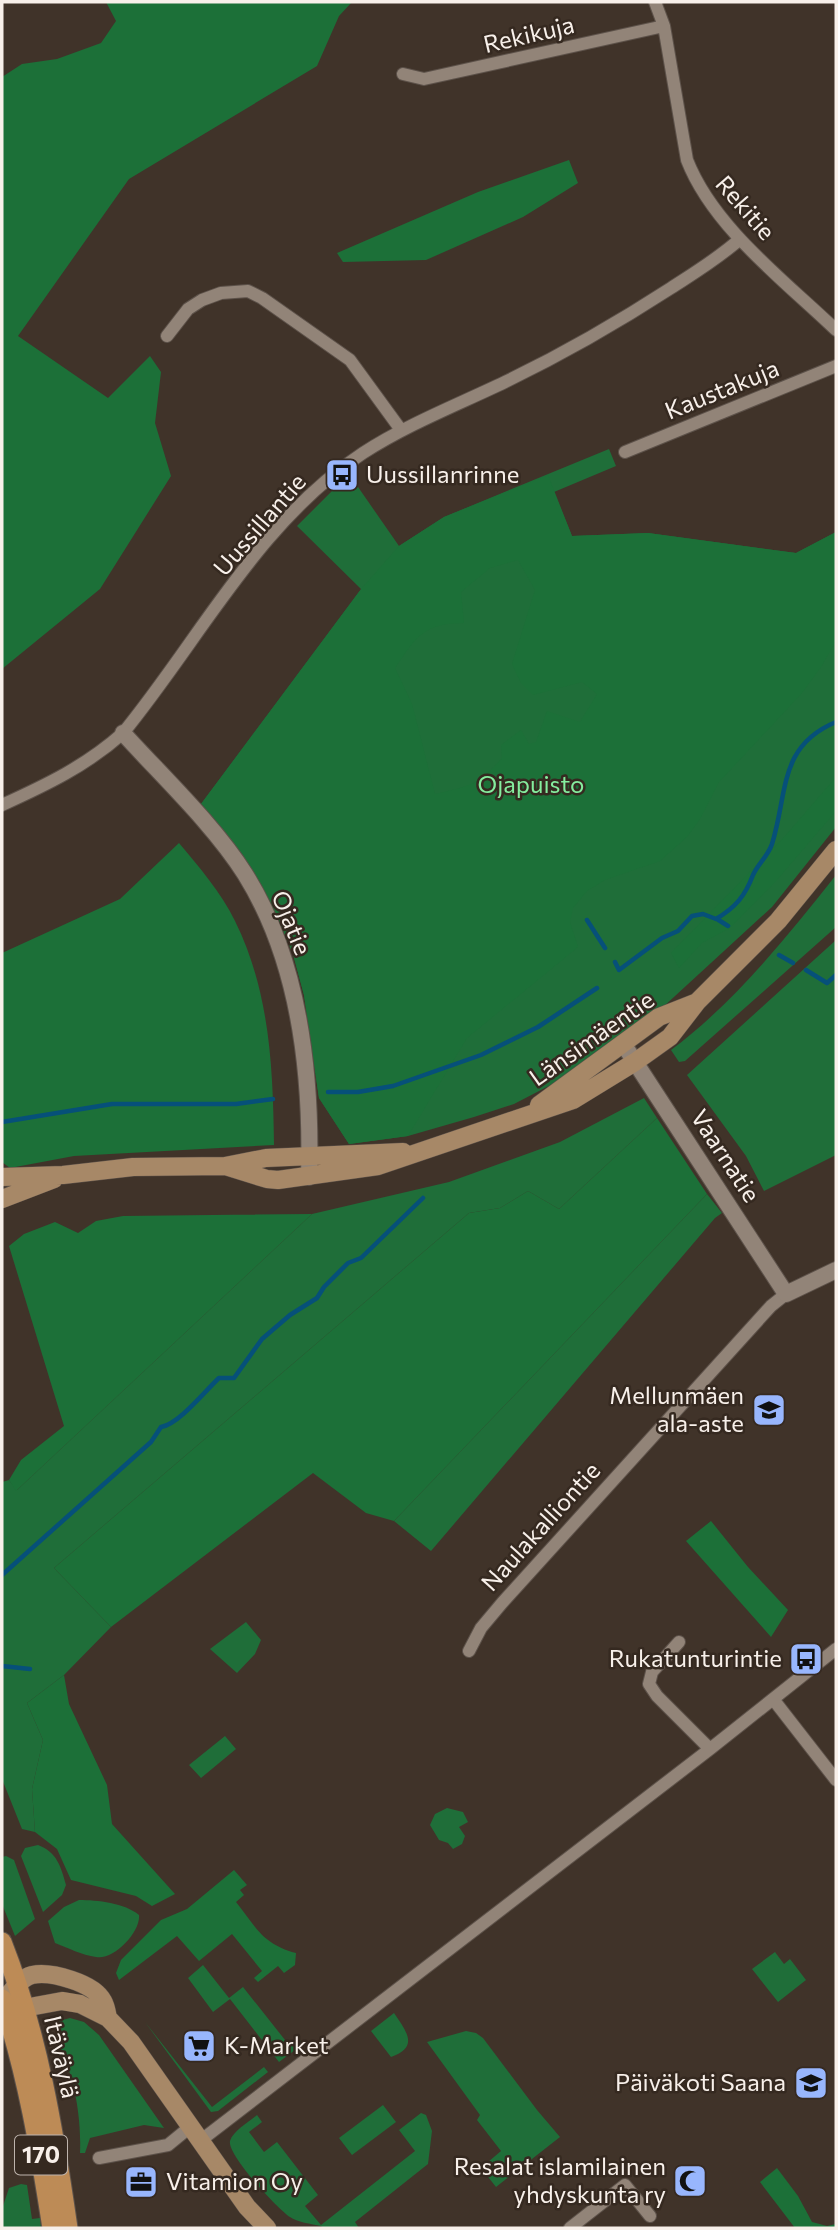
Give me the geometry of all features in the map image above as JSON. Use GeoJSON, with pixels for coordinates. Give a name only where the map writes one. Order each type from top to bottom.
{"type":"FeatureCollection","features":[{"type":"Feature","properties":{"kind":"main road","name":"Länsimäentie"},"geometry":{"type":"LineString","coordinates":[[225,1166],[267,1180],[309,1177],[377,1166],[573,1100],[670,1037],[696,1002],[778,921],[836,850]]}},
{"type":"Feature","properties":{"kind":"main road","name":"Länsimäentie"},"geometry":{"type":"LineString","coordinates":[[518,1120],[659,1017],[696,1002]]}},
{"type":"Feature","properties":{"kind":"main road","name":"Länsimäentie"},"geometry":{"type":"LineString","coordinates":[[2,1177],[63,1175],[133,1167],[225,1166],[266,1158],[417,1152]]}},
{"type":"Feature","properties":{"kind":"main road","name":"Länsimäentie"},"geometry":{"type":"LineString","coordinates":[[2,1199],[63,1175]]}},
{"type":"Feature","properties":{"kind":"main road","name":"Itäväylä"},"geometry":{"type":"LineString","coordinates":[[2,1942],[7,1995],[40,2152],[52,2228]]}},
{"type":"Feature","properties":{"kind":"main road"},"geometry":{"type":"LineString","coordinates":[[7,1995],[30,1975],[74,1981],[89,1987],[103,2000],[108,2018]]}},
{"type":"Feature","properties":{"kind":"main road","name":"Itäväylä"},"geometry":{"type":"LineString","coordinates":[[7,1995],[24,2008],[48,2105],[68,2228]]}},
{"type":"Feature","properties":{"kind":"main road"},"geometry":{"type":"LineString","coordinates":[[24,2008],[62,2001],[80,2004],[108,2018],[131,2042],[247,2207],[267,2228]]}},
{"type":"Feature","properties":{"kind":"street","name":"Rekitie"},"geometry":{"type":"LineString","coordinates":[[655,2],[664,26],[687,160],[695,181],[712,208],[740,239],[836,330]]}},
{"type":"Feature","properties":{"kind":"street","name":"Rekikuja"},"geometry":{"type":"LineString","coordinates":[[403,74],[424,79],[664,26]]}},
{"type":"Feature","properties":{"kind":"street","name":"Uussillantie"},"geometry":{"type":"LineString","coordinates":[[2,805],[73,771],[123,733],[266,542],[325,482],[362,453],[401,430],[595,336],[693,274],[740,239]]}},
{"type":"Feature","properties":{"kind":"street"},"geometry":{"type":"LineString","coordinates":[[167,336],[188,309],[202,300],[220,293],[248,291],[350,360],[401,430]]}},
{"type":"Feature","properties":{"kind":"street","name":"Kaustakuja"},"geometry":{"type":"LineString","coordinates":[[625,452],[836,366]]}},
{"type":"Feature","properties":{"kind":"street","name":"Ojatie"},"geometry":{"type":"LineString","coordinates":[[123,733],[227,848],[262,907],[286,969],[300,1031],[310,1119],[309,1177]]}},
{"type":"Feature","properties":{"kind":"street","name":"Vaarnatie"},"geometry":{"type":"LineString","coordinates":[[624,1045],[786,1294]]}},
{"type":"Feature","properties":{"kind":"street","name":"Naulakalliontie"},"geometry":{"type":"LineString","coordinates":[[469,1651],[481,1628],[502,1603],[771,1307],[786,1294],[836,1270]]}},
{"type":"Feature","properties":{"kind":"street"},"geometry":{"type":"LineString","coordinates":[[679,1642],[652,1672],[649,1684],[657,1696],[710,1749]]}},
{"type":"Feature","properties":{"kind":"street"},"geometry":{"type":"LineString","coordinates":[[99,2158],[168,2145],[195,2134],[710,1749],[836,1649]]}},
{"type":"Feature","properties":{"kind":"street"},"geometry":{"type":"LineString","coordinates":[[773,1699],[836,1780]]}},
{"type":"Feature","properties":{"kind":"street"},"geometry":{"type":"LineString","coordinates":[[570,2228],[625,2185],[650,2216]]}},
{"type":"Feature","properties":{"kind":"green space"},"geometry":{"type":"Polygon","coordinates":[[[106,2],[352,2],[339,16],[317,66],[129,179],[18,336],[108,398],[150,356],[161,372],[155,423],[171,476],[100,589],[2,669],[2,77],[22,64],[57,59],[101,43],[116,21],[106,2]]]}},
{"type":"Feature","properties":{"kind":"green space"},"geometry":{"type":"Polygon","coordinates":[[[569,160],[578,183],[523,217],[426,260],[343,262],[337,253],[478,192],[569,160]]]}},
{"type":"Feature","properties":{"kind":"green space","name":"Ojapuisto"},"geometry":{"type":"Polygon","coordinates":[[[609,449],[616,466],[554,492],[572,536],[648,533],[796,553],[836,532],[836,827],[772,907],[650,1019],[566,1077],[514,1104],[474,1117],[408,1136],[349,1144],[319,1098],[304,995],[293,954],[276,914],[242,854],[201,804],[361,589],[297,526],[349,474],[399,546],[444,517],[609,449]]]}},
{"type":"Feature","properties":{"kind":"green space","name":"Ojapuisto"},"geometry":{"type":"Polygon","coordinates":[[[548,475],[572,536],[648,533],[796,553],[836,532],[836,641],[802,693],[719,782],[700,819],[687,837],[660,861],[605,880],[587,891],[573,908],[570,922],[578,947],[467,1038],[408,1136],[349,1144],[319,1098],[304,995],[293,954],[276,914],[242,854],[201,804],[362,588],[399,546],[444,517],[548,475]],[[518,560],[490,568],[461,592],[464,623],[439,626],[422,634],[395,668],[412,704],[435,794],[479,780],[502,758],[501,745],[521,730],[529,744],[536,742],[547,711],[580,722],[597,694],[582,682],[533,695],[521,683],[512,664],[535,590],[518,560]]]}},
{"type":"Feature","properties":{"kind":"green space"},"geometry":{"type":"Polygon","coordinates":[[[836,777],[836,811],[777,880],[730,928],[702,943],[679,968],[671,953],[786,835],[836,777]]]}},
{"type":"Feature","properties":{"kind":"green space"},"geometry":{"type":"Polygon","coordinates":[[[179,843],[229,910],[256,975],[270,1059],[274,1145],[74,1156],[10,1168],[2,1162],[2,953],[120,899],[179,843]]]}},
{"type":"Feature","properties":{"kind":"green space"},"geometry":{"type":"Polygon","coordinates":[[[836,875],[836,927],[685,1061],[679,1062],[671,1050],[738,990],[836,875]]]}},
{"type":"Feature","properties":{"kind":"green space"},"geometry":{"type":"Polygon","coordinates":[[[836,940],[836,1155],[764,1191],[746,1156],[687,1075],[836,940]]]}},
{"type":"Feature","properties":{"kind":"green space"},"geometry":{"type":"Polygon","coordinates":[[[644,1098],[657,1118],[559,1209],[528,1191],[500,1208],[469,1213],[54,1568],[111,1627],[64,1675],[27,1703],[43,1740],[32,1789],[35,1832],[22,1829],[2,1779],[2,1482],[9,1480],[17,1490],[312,1214],[449,1182],[560,1142],[644,1098]]]}},
{"type":"Feature","properties":{"kind":"green space"},"geometry":{"type":"Polygon","coordinates":[[[657,1118],[707,1194],[394,1521],[366,1513],[313,1473],[111,1627],[54,1568],[469,1213],[500,1208],[528,1191],[559,1209],[657,1118]]]}},
{"type":"Feature","properties":{"kind":"green space"},"geometry":{"type":"Polygon","coordinates":[[[707,1194],[722,1213],[431,1551],[394,1521],[707,1194]]]}},
{"type":"Feature","properties":{"kind":"green space"},"geometry":{"type":"Polygon","coordinates":[[[312,1214],[16,1491],[9,1480],[21,1460],[64,1426],[9,1246],[24,1234],[55,1222],[78,1233],[96,1221],[123,1216],[312,1214]]]}},
{"type":"Feature","properties":{"kind":"green space"},"geometry":{"type":"Polygon","coordinates":[[[711,1521],[748,1567],[788,1610],[771,1637],[686,1541],[711,1521]]]}},
{"type":"Feature","properties":{"kind":"green space"},"geometry":{"type":"Polygon","coordinates":[[[246,1622],[261,1640],[255,1654],[237,1673],[210,1649],[246,1622]]]}},
{"type":"Feature","properties":{"kind":"green space"},"geometry":{"type":"Polygon","coordinates":[[[64,1675],[69,1704],[107,1785],[112,1824],[175,1894],[152,1906],[136,1896],[71,1880],[57,1849],[35,1832],[32,1789],[43,1740],[27,1703],[64,1675]]]}},
{"type":"Feature","properties":{"kind":"green space"},"geometry":{"type":"Polygon","coordinates":[[[225,1736],[236,1749],[201,1778],[189,1765],[225,1736]]]}},
{"type":"Feature","properties":{"kind":"green space"},"geometry":{"type":"Polygon","coordinates":[[[447,1808],[463,1812],[468,1822],[459,1827],[465,1836],[462,1844],[453,1849],[448,1843],[439,1840],[430,1825],[435,1814],[447,1808]]]}},
{"type":"Feature","properties":{"kind":"green space"},"geometry":{"type":"Polygon","coordinates":[[[38,1845],[54,1856],[66,1885],[62,1895],[43,1912],[21,1856],[25,1848],[38,1845]]]}},
{"type":"Feature","properties":{"kind":"green space"},"geometry":{"type":"Polygon","coordinates":[[[2,1857],[14,1860],[35,1919],[15,1936],[2,1904],[2,1857]]]}},
{"type":"Feature","properties":{"kind":"green space"},"geometry":{"type":"Polygon","coordinates":[[[234,1870],[247,1885],[240,1890],[244,1895],[236,1902],[267,1940],[296,1953],[295,1965],[284,1973],[278,1966],[258,1982],[254,1978],[262,1971],[232,1934],[199,1961],[177,1936],[119,1980],[116,1973],[121,1960],[161,1920],[187,1909],[234,1870]]]}},
{"type":"Feature","properties":{"kind":"green space"},"geometry":{"type":"Polygon","coordinates":[[[79,1900],[110,1903],[133,1911],[139,1915],[136,1929],[118,1950],[103,1957],[86,1955],[55,1943],[48,1921],[64,1907],[79,1900]]]}},
{"type":"Feature","properties":{"kind":"green space"},"geometry":{"type":"Polygon","coordinates":[[[775,1952],[784,1964],[790,1959],[806,1980],[778,2002],[752,1969],[775,1952]]]}},
{"type":"Feature","properties":{"kind":"green space"},"geometry":{"type":"Polygon","coordinates":[[[203,1965],[229,1998],[243,1987],[289,2045],[298,2038],[303,2044],[279,2062],[230,1999],[213,2012],[188,1978],[203,1965]]]}},
{"type":"Feature","properties":{"kind":"green space"},"geometry":{"type":"Polygon","coordinates":[[[394,2013],[406,2032],[408,2043],[400,2053],[391,2057],[371,2031],[394,2013]]]}},
{"type":"Feature","properties":{"kind":"green space"},"geometry":{"type":"Polygon","coordinates":[[[70,2018],[84,2022],[99,2035],[164,2128],[144,2125],[90,2138],[85,2153],[80,2153],[76,2098],[57,2036],[59,2021],[70,2018]]]}},
{"type":"Feature","properties":{"kind":"green space"},"geometry":{"type":"Polygon","coordinates":[[[145,2022],[212,2107],[264,2067],[268,2072],[218,2111],[211,2112],[145,2022]]]}},
{"type":"Feature","properties":{"kind":"green space"},"geometry":{"type":"Polygon","coordinates":[[[466,2031],[483,2038],[560,2137],[496,2187],[481,2168],[501,2151],[477,2120],[480,2115],[427,2042],[466,2031]]]}},
{"type":"Feature","properties":{"kind":"green space"},"geometry":{"type":"Polygon","coordinates":[[[383,2105],[396,2122],[352,2155],[339,2138],[383,2105]]]}},
{"type":"Feature","properties":{"kind":"green space"},"geometry":{"type":"Polygon","coordinates":[[[421,2113],[426,2115],[432,2131],[428,2164],[355,2222],[359,2228],[323,2228],[290,2217],[244,2169],[231,2148],[232,2137],[257,2115],[262,2122],[249,2132],[264,2152],[277,2142],[318,2195],[305,2206],[321,2225],[415,2151],[399,2130],[421,2113]]]}},
{"type":"Feature","properties":{"kind":"green space"},"geometry":{"type":"Polygon","coordinates":[[[777,2168],[798,2196],[812,2222],[827,2226],[836,2224],[836,2228],[795,2228],[760,2182],[777,2168]]]}},
{"type":"Feature","properties":{"kind":"green space"},"geometry":{"type":"Polygon","coordinates":[[[27,2185],[32,2219],[40,2218],[41,2228],[2,2228],[2,2209],[9,2188],[27,2185]]]}},
{"type":"Feature","properties":{"kind":"waterway"},"geometry":{"type":"LineString","coordinates":[[615,962],[619,970],[662,938],[678,931],[692,916],[703,914],[716,919],[739,900],[772,844],[794,758],[817,732],[836,722]]}},
{"type":"Feature","properties":{"kind":"waterway"},"geometry":{"type":"LineString","coordinates":[[717,919],[728,926]]}},
{"type":"Feature","properties":{"kind":"waterway"},"geometry":{"type":"LineString","coordinates":[[587,920],[605,948]]}},
{"type":"Feature","properties":{"kind":"waterway"},"geometry":{"type":"LineString","coordinates":[[779,955],[793,963]]}},
{"type":"Feature","properties":{"kind":"waterway"},"geometry":{"type":"LineString","coordinates":[[806,970],[827,983],[836,975]]}},
{"type":"Feature","properties":{"kind":"waterway"},"geometry":{"type":"LineString","coordinates":[[328,1092],[358,1092],[393,1086],[481,1055],[538,1027],[597,988]]}},
{"type":"Feature","properties":{"kind":"waterway"},"geometry":{"type":"LineString","coordinates":[[2,1122],[112,1104],[236,1104],[273,1099]]}},
{"type":"Feature","properties":{"kind":"waterway"},"geometry":{"type":"LineString","coordinates":[[2,1575],[151,1442],[161,1427],[184,1414],[219,1378],[234,1378],[262,1339],[290,1315],[317,1298],[348,1263],[361,1258],[423,1198]]}},
{"type":"Feature","properties":{"kind":"waterway"},"geometry":{"type":"LineString","coordinates":[[2,1666],[30,1669]]}},
{"type":"Feature","properties":{"kind":"place","name":"Uussillanrinne"},"geometry":{"type":"Point","coordinates":[342,475]}},
{"type":"Feature","properties":{"kind":"place","name":"Mellunmäen ala-aste"},"geometry":{"type":"Point","coordinates":[769,1410]}},
{"type":"Feature","properties":{"kind":"place","name":"Rukatunturintie"},"geometry":{"type":"Point","coordinates":[806,1659]}},
{"type":"Feature","properties":{"kind":"place","name":"K-Market"},"geometry":{"type":"Point","coordinates":[199,2046]}},
{"type":"Feature","properties":{"kind":"place","name":"Päiväkoti Saana"},"geometry":{"type":"Point","coordinates":[811,2083]}},
{"type":"Feature","properties":{"kind":"place","name":"Resalat islamilainen yhdyskunta ry"},"geometry":{"type":"Point","coordinates":[690,2181]}},
{"type":"Feature","properties":{"kind":"place","name":"Vitamion Oy"},"geometry":{"type":"Point","coordinates":[141,2182]}}]}
